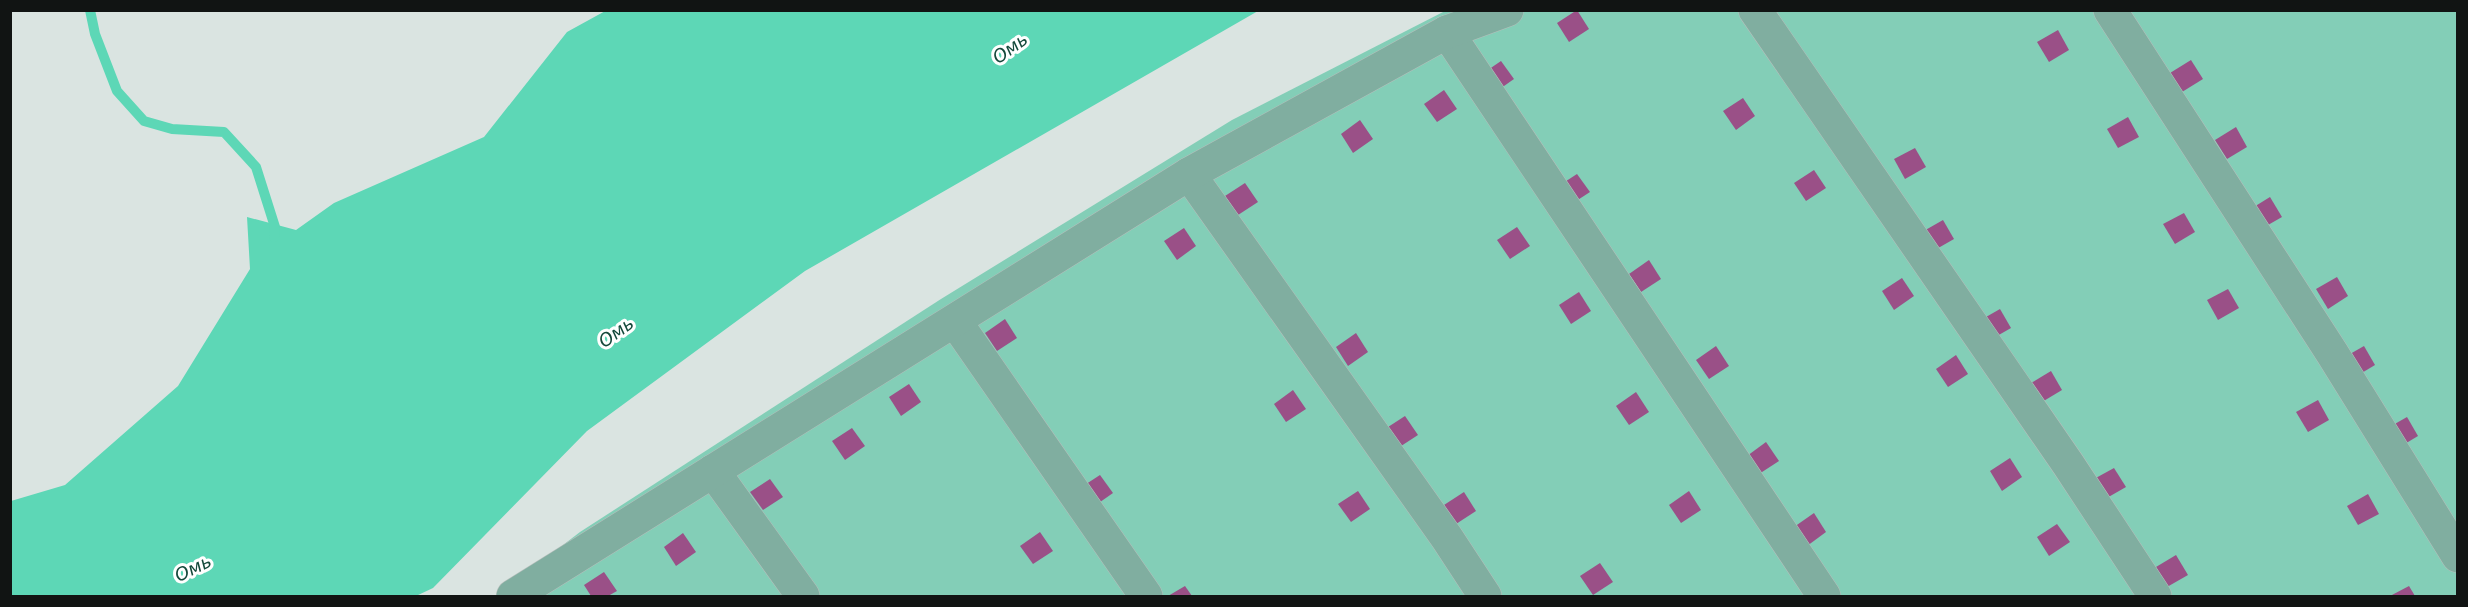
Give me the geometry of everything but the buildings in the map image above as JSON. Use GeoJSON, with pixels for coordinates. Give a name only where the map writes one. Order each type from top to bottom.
{"type":"FeatureCollection","features":[{"type":"Feature","properties":{"kind":"lane"},"geometry":{"type":"LineString","coordinates":[[513,597],[1188,174],[1447,32],[1507,10]]}},
{"type":"Feature","properties":{"kind":"lane"},"geometry":{"type":"LineString","coordinates":[[1755,10],[2068,464],[2155,597]]}},
{"type":"Feature","properties":{"kind":"lane"},"geometry":{"type":"LineString","coordinates":[[2110,10],[2332,353],[2457,556]]}},
{"type":"Feature","properties":{"kind":"lane"},"geometry":{"type":"LineString","coordinates":[[1447,32],[1824,597]]}},
{"type":"Feature","properties":{"kind":"lane"},"geometry":{"type":"LineString","coordinates":[[1188,174],[1447,538],[1485,597]]}},
{"type":"Feature","properties":{"kind":"lane"},"geometry":{"type":"LineString","coordinates":[[955,321],[1146,597]]}},
{"type":"Feature","properties":{"kind":"lane"},"geometry":{"type":"LineString","coordinates":[[713,471],[803,597]]}},
{"type":"Feature","properties":{"kind":"shaded area"},"geometry":{"type":"Polygon","coordinates":[[[1445,11],[2457,11],[2457,596],[497,596],[580,532],[941,299],[1232,120],[1445,11]]]}},
{"type":"Feature","properties":{"kind":"water","name":"Омь"},"geometry":{"type":"Polygon","coordinates":[[[607,10],[1258,11],[805,271],[587,431],[433,588],[416,596],[11,596],[11,501],[65,485],[178,386],[250,269],[247,217],[296,230],[334,203],[484,137],[567,32],[607,10]]]}},
{"type":"Feature","properties":{"kind":"waterway"},"geometry":{"type":"LineString","coordinates":[[90,10],[95,34],[117,91],[144,121],[172,129],[224,132],[256,167],[275,227],[274,237]]}}]}
